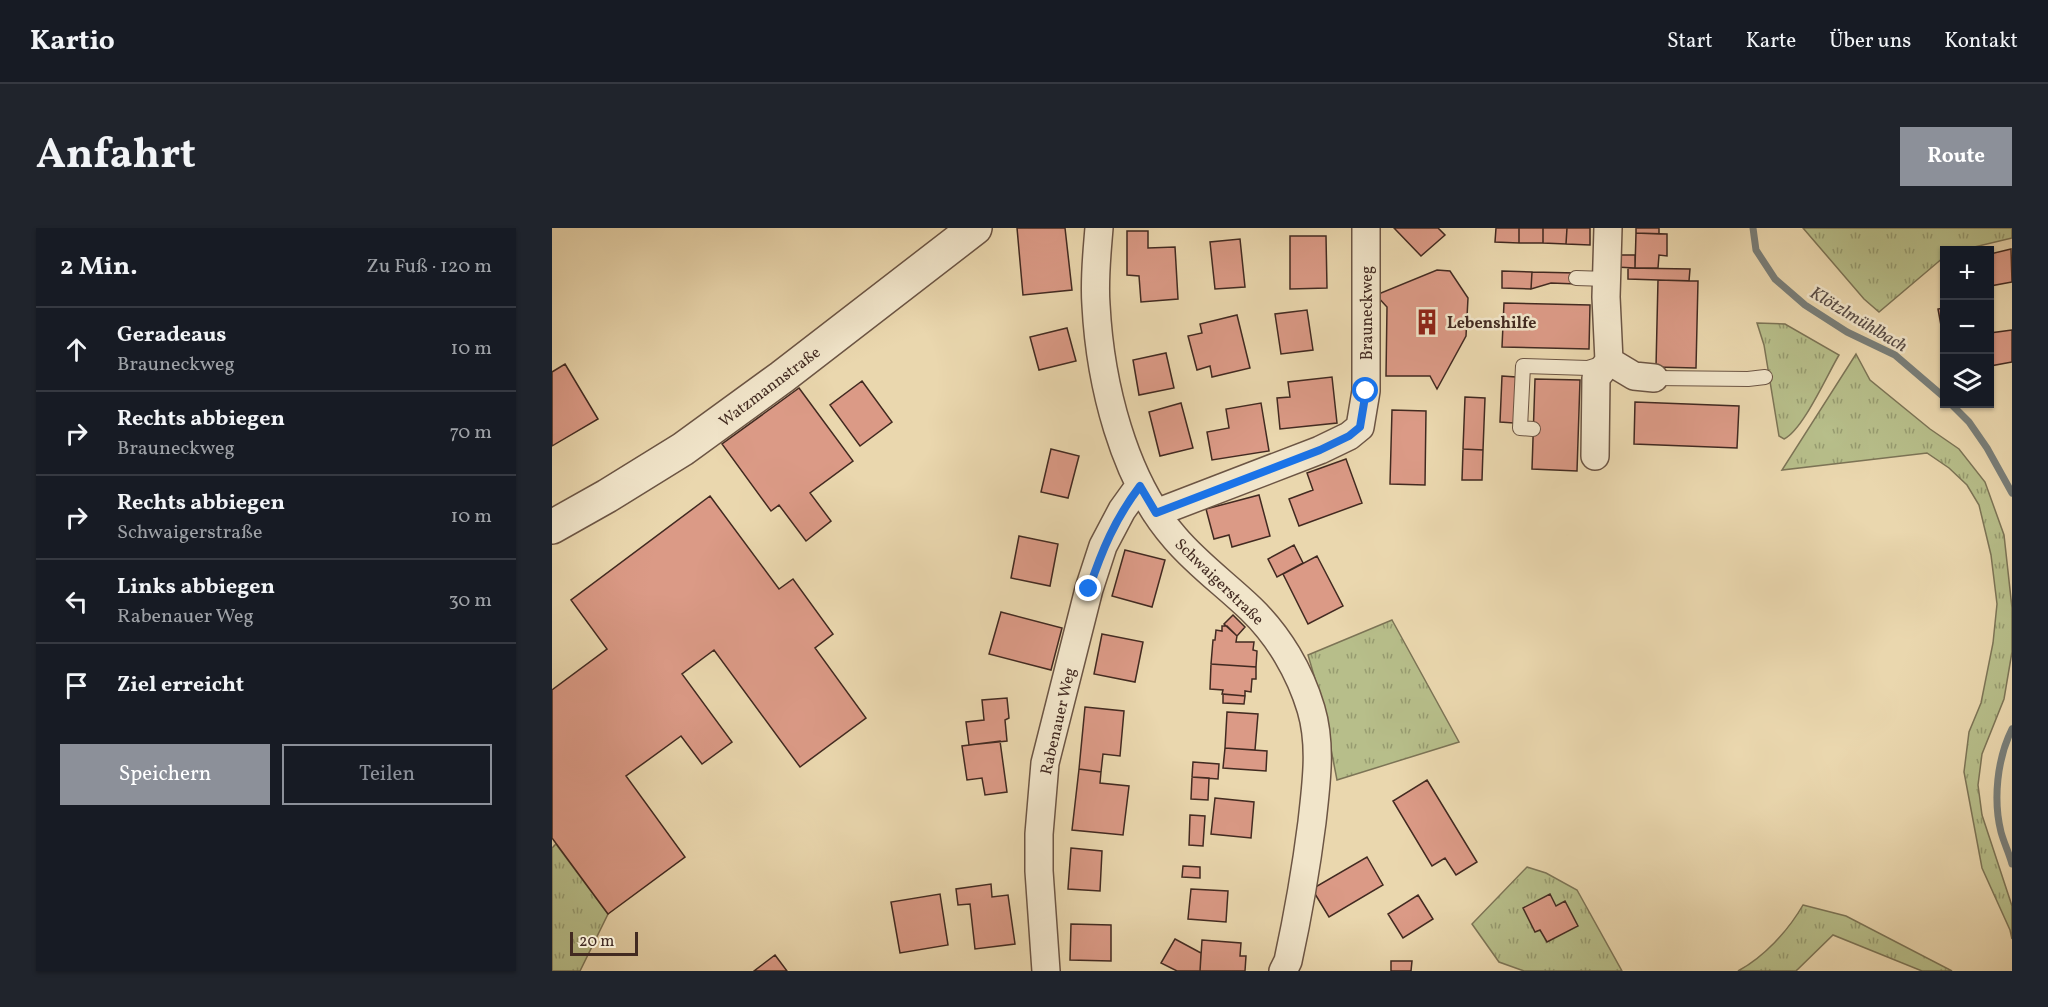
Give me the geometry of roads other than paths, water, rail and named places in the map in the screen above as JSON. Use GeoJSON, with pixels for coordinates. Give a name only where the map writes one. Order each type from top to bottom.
{"type":"FeatureCollection","features":[{"type":"Feature","properties":{"kind":"street","name":"Watzmannstraße"},"geometry":{"type":"LineString","coordinates":[[552,527],[683,449],[782,377],[975,228]]}},
{"type":"Feature","properties":{"kind":"street","name":"Schwaigerstraße"},"geometry":{"type":"LineString","coordinates":[[1099,228],[1096,304],[1100,350],[1121,438],[1140,486],[1156,513],[1180,544],[1252,611],[1272,633],[1290,659],[1312,711],[1317,742],[1317,788],[1306,871],[1288,961],[1283,971]]}},
{"type":"Feature","properties":{"kind":"street","name":"Brauneckweg"},"geometry":{"type":"LineString","coordinates":[[1156,513],[1320,450],[1349,436],[1360,427],[1366,391],[1366,228]]}},
{"type":"Feature","properties":{"kind":"street"},"geometry":{"type":"LineString","coordinates":[[1595,456],[1596,378],[1609,361],[1608,228]]}},
{"type":"Feature","properties":{"kind":"street"},"geometry":{"type":"LineString","coordinates":[[1609,361],[1634,376],[1654,378]]}},
{"type":"Feature","properties":{"kind":"street","name":"Rabenauer Weg"},"geometry":{"type":"LineString","coordinates":[[1046,971],[1039,871],[1039,834],[1045,763],[1089,589],[1103,546],[1122,510],[1140,486]]}},
{"type":"Feature","properties":{"kind":"lane"},"geometry":{"type":"LineString","coordinates":[[1576,278],[1607,279]]}},
{"type":"Feature","properties":{"kind":"lane"},"geometry":{"type":"LineString","coordinates":[[1533,429],[1520,428],[1523,366],[1588,368],[1609,361]]}},
{"type":"Feature","properties":{"kind":"lane"},"geometry":{"type":"LineString","coordinates":[[1654,378],[1748,379],[1765,377]]}},
{"type":"Feature","properties":{"kind":"waterway","name":"Klötzlmühlbach"},"geometry":{"type":"LineString","coordinates":[[1753,228],[1756,250],[1775,279],[1805,305],[1847,332],[1895,355],[1940,394]]}},
{"type":"Feature","properties":{"kind":"waterway","name":"Klötzlmühlbach"},"geometry":{"type":"LineString","coordinates":[[1955,408],[1969,422],[1987,448],[2012,493]]}},
{"type":"Feature","properties":{"kind":"waterway","name":"Klötzlmühlbach"},"geometry":{"type":"LineString","coordinates":[[2012,729],[2003,753],[1997,793],[2001,832],[2012,864]]}},
{"type":"Feature","properties":{"kind":"place","name":"Lebenshilfe"},"geometry":{"type":"Point","coordinates":[1427,322]}}]}
